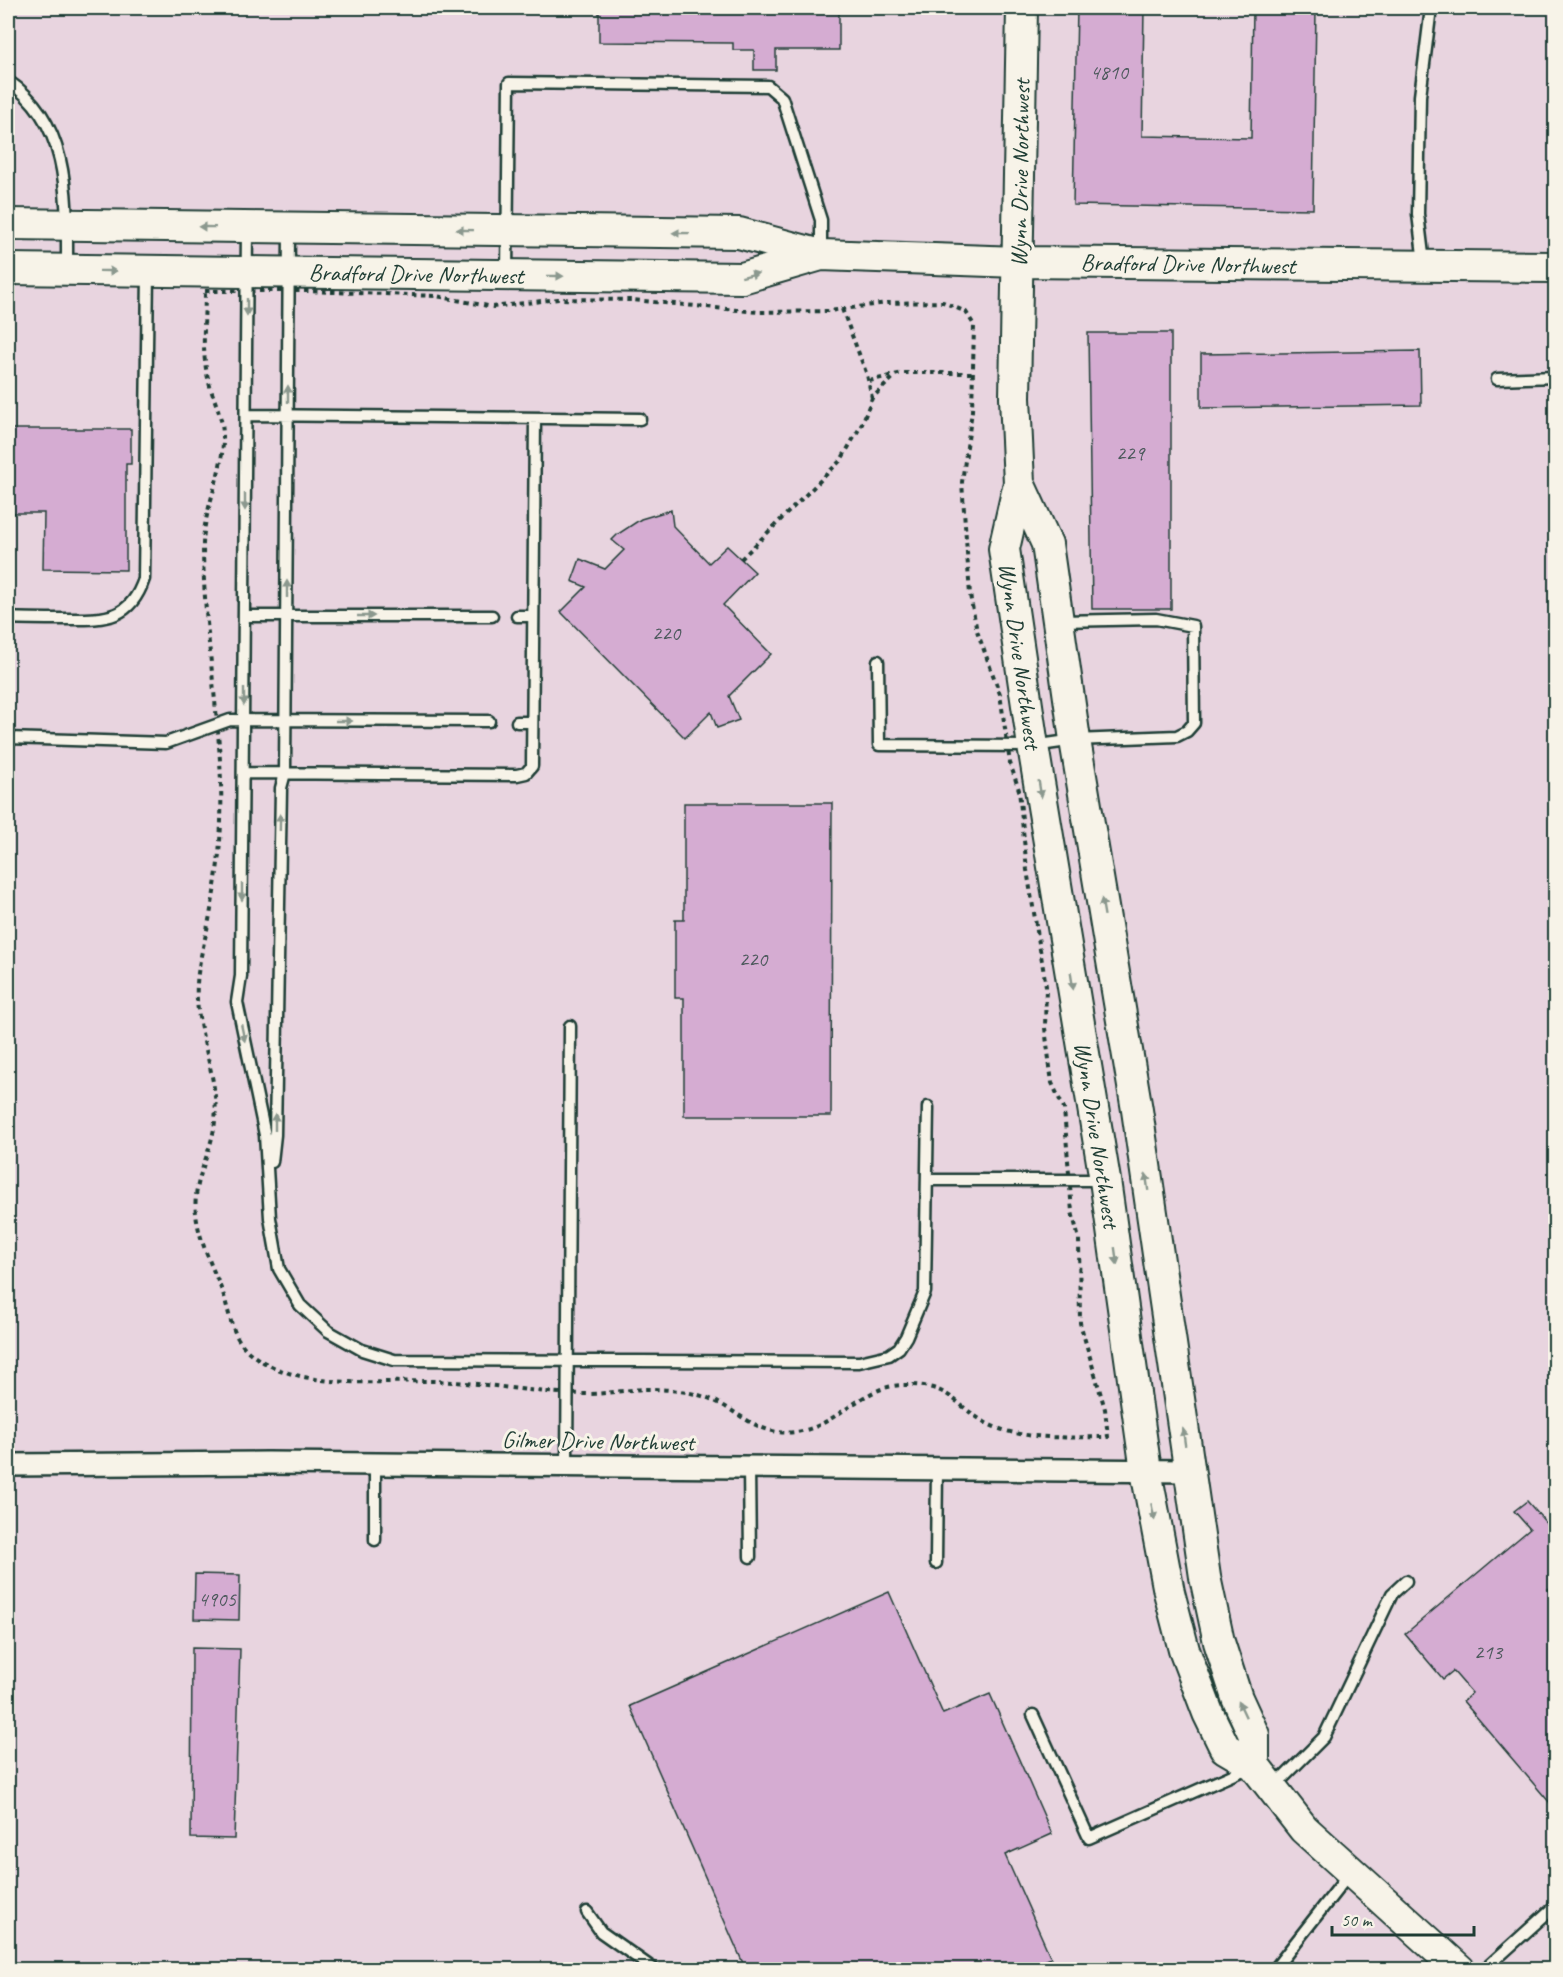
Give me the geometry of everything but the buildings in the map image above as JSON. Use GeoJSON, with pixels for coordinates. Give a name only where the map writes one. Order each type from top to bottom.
{"type":"FeatureCollection","features":[{"type":"Feature","properties":{"kind":"street","name":"Wynn Drive Northwest"},"geometry":{"type":"LineString","coordinates":[[1022,8],[1015,398],[1019,483],[1004,549],[1021,746],[1105,1180],[1146,1471],[1168,1592],[1184,1650],[1208,1713],[1225,1748],[1262,1775],[1304,1829],[1460,1970]]}},
{"type":"Feature","properties":{"kind":"street","name":"Bradford Drive Northwest"},"geometry":{"type":"LineString","coordinates":[[8,224],[739,233],[821,255],[1018,262],[1556,267]]}},
{"type":"Feature","properties":{"kind":"street","name":"Bradford Drive Northwest"},"geometry":{"type":"LineString","coordinates":[[8,269],[148,272],[247,282],[507,275],[741,278],[821,255]]}},
{"type":"Feature","properties":{"kind":"street","name":"Wynn Drive Northwest"},"geometry":{"type":"LineString","coordinates":[[1019,483],[1047,544],[1075,740],[1137,1110],[1189,1472],[1219,1642],[1237,1698],[1254,1735],[1262,1775]]}},
{"type":"Feature","properties":{"kind":"street","name":"Gilmer Drive Northwest"},"geometry":{"type":"LineString","coordinates":[[8,1465],[375,1464],[1189,1472]]}},
{"type":"Feature","properties":{"kind":"lane"},"geometry":{"type":"LineString","coordinates":[[1424,266],[1418,214],[1420,96],[1431,8]]}},
{"type":"Feature","properties":{"kind":"lane"},"geometry":{"type":"LineString","coordinates":[[8,81],[33,103],[55,143],[64,169],[67,270]]}},
{"type":"Feature","properties":{"kind":"lane"},"geometry":{"type":"LineString","coordinates":[[507,275],[509,83],[768,86],[782,98],[820,220],[821,255]]}},
{"type":"Feature","properties":{"kind":"lane"},"geometry":{"type":"LineString","coordinates":[[248,228],[242,976],[237,1002],[265,1135],[270,1218],[279,1269],[300,1305],[328,1332],[362,1350],[394,1360],[859,1362],[889,1355],[906,1337],[925,1292],[928,1107]]}},
{"type":"Feature","properties":{"kind":"lane"},"geometry":{"type":"LineString","coordinates":[[269,1180],[275,1135],[281,788],[285,773],[290,228]]}},
{"type":"Feature","properties":{"kind":"lane"},"geometry":{"type":"LineString","coordinates":[[8,618],[106,619],[125,610],[138,596],[144,579],[148,272]]}},
{"type":"Feature","properties":{"kind":"lane"},"geometry":{"type":"LineString","coordinates":[[1497,379],[1556,377]]}},
{"type":"Feature","properties":{"kind":"lane"},"geometry":{"type":"LineString","coordinates":[[246,415],[640,419]]}},
{"type":"Feature","properties":{"kind":"lane"},"geometry":{"type":"LineString","coordinates":[[243,773],[517,776],[526,773],[532,766],[535,418]]}},
{"type":"Feature","properties":{"kind":"lane"},"geometry":{"type":"LineString","coordinates":[[244,616],[492,616]]}},
{"type":"Feature","properties":{"kind":"lane"},"geometry":{"type":"LineString","coordinates":[[517,616],[533,616]]}},
{"type":"Feature","properties":{"kind":"lane"},"geometry":{"type":"LineString","coordinates":[[878,661],[879,745],[1021,746],[1075,740],[1177,736],[1194,723],[1193,626],[1156,619],[1058,621]]}},
{"type":"Feature","properties":{"kind":"lane"},"geometry":{"type":"LineString","coordinates":[[8,738],[166,743],[216,724],[244,720],[489,721]]}},
{"type":"Feature","properties":{"kind":"lane"},"geometry":{"type":"LineString","coordinates":[[517,722],[532,722]]}},
{"type":"Feature","properties":{"kind":"lane"},"geometry":{"type":"LineString","coordinates":[[567,1466],[570,1026]]}},
{"type":"Feature","properties":{"kind":"lane"},"geometry":{"type":"LineString","coordinates":[[928,1180],[1105,1180]]}},
{"type":"Feature","properties":{"kind":"lane"},"geometry":{"type":"LineString","coordinates":[[375,1464],[375,1540]]}},
{"type":"Feature","properties":{"kind":"lane"},"geometry":{"type":"LineString","coordinates":[[749,1468],[750,1557]]}},
{"type":"Feature","properties":{"kind":"lane"},"geometry":{"type":"LineString","coordinates":[[936,1563],[937,1469]]}},
{"type":"Feature","properties":{"kind":"lane"},"geometry":{"type":"LineString","coordinates":[[1033,1715],[1089,1838],[1262,1775],[1284,1777],[1324,1737],[1392,1594],[1406,1581]]}},
{"type":"Feature","properties":{"kind":"lane"},"geometry":{"type":"LineString","coordinates":[[1274,1970],[1351,1872]]}},
{"type":"Feature","properties":{"kind":"lane"},"geometry":{"type":"LineString","coordinates":[[1484,1970],[1556,1905]]}},
{"type":"Feature","properties":{"kind":"lane"},"geometry":{"type":"LineString","coordinates":[[587,1912],[602,1932],[655,1970]]}},
{"type":"Feature","properties":{"kind":"path"},"geometry":{"type":"LineString","coordinates":[[247,282],[289,282],[436,296],[493,307],[558,299],[594,299],[666,302],[759,312],[842,309],[906,302],[943,302],[960,308],[974,325],[972,411],[962,482],[969,595],[977,631],[1021,746],[1010,764],[1020,800],[1027,870],[1046,986],[1045,1028],[1052,1083],[1064,1109],[1071,1212],[1078,1239],[1080,1323],[1105,1409],[1108,1437],[1057,1436],[1002,1430],[986,1423],[951,1395],[934,1387],[914,1384],[883,1387],[851,1403],[828,1421],[794,1433],[775,1432],[756,1426],[711,1399],[693,1393],[645,1389],[586,1394],[432,1381],[360,1383],[294,1374],[257,1358],[244,1348],[234,1332],[201,1237],[196,1212],[197,1190],[215,1125],[213,1084],[198,1019],[197,981],[212,903],[220,842],[221,800],[203,568],[203,523],[217,476],[223,436],[221,417],[208,379],[205,291],[247,282]]}},
{"type":"Feature","properties":{"kind":"path"},"geometry":{"type":"LineString","coordinates":[[842,309],[869,381],[872,398]]}},
{"type":"Feature","properties":{"kind":"path"},"geometry":{"type":"LineString","coordinates":[[869,381],[897,374],[973,373]]}},
{"type":"Feature","properties":{"kind":"path"},"geometry":{"type":"LineString","coordinates":[[741,559],[841,460],[862,424],[872,398],[897,374]]}},
{"type":"Feature","properties":{"kind":"shaded area"},"geometry":{"type":"Polygon","coordinates":[[[8,8],[1555,8],[1555,1969],[8,1969],[8,8]]]}}]}
